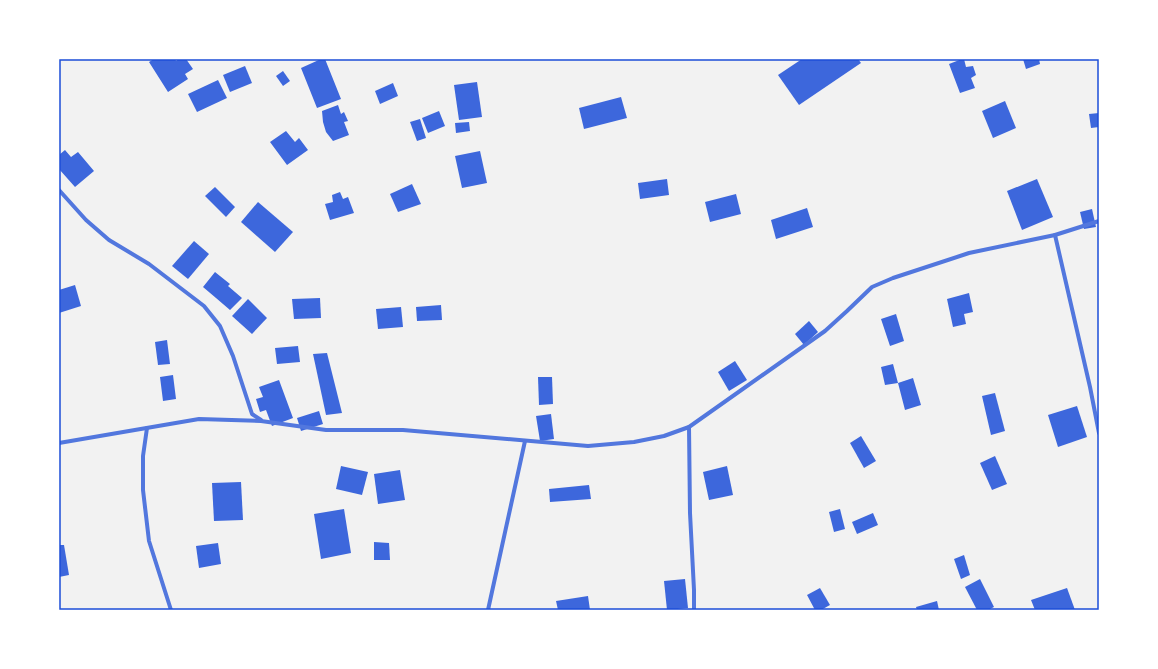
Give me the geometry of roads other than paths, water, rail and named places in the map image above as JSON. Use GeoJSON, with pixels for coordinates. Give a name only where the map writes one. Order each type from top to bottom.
{"type":"FeatureCollection","features":[{"type":"Feature","properties":{"kind":"street"},"geometry":{"type":"LineString","coordinates":[[59,190],[86,220],[109,240],[149,264],[204,306],[220,326],[233,356],[252,414],[261,420]]}},
{"type":"Feature","properties":{"kind":"street"},"geometry":{"type":"LineString","coordinates":[[59,443],[199,419],[261,420],[326,430],[403,430],[588,446],[634,442],[664,436],[689,427],[825,331],[872,287],[893,278],[969,253],[1055,235],[1099,221]]}},
{"type":"Feature","properties":{"kind":"street"},"geometry":{"type":"LineString","coordinates":[[1055,235],[1099,433]]}},
{"type":"Feature","properties":{"kind":"street"},"geometry":{"type":"LineString","coordinates":[[689,427],[690,513],[694,610]]}},
{"type":"Feature","properties":{"kind":"street"},"geometry":{"type":"LineString","coordinates":[[147,428],[143,456],[144,498],[149,541],[171,610]]}},
{"type":"Feature","properties":{"kind":"street"},"geometry":{"type":"LineString","coordinates":[[488,610],[525,441]]}}]}
